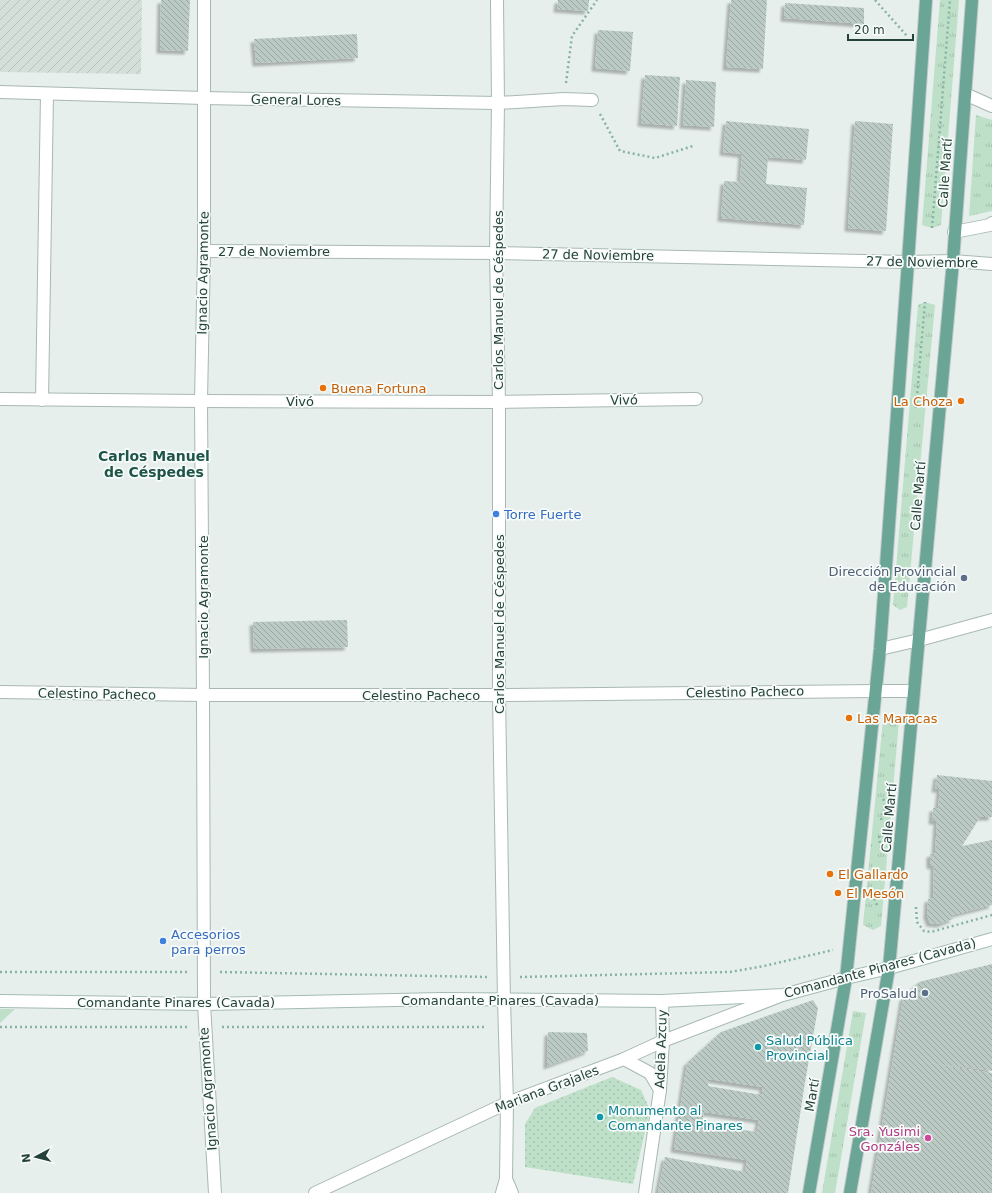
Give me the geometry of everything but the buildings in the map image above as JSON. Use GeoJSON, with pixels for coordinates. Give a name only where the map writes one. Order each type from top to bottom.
{"type":"FeatureCollection","features":[{"type":"Feature","properties":{"kind":"main road","name":"Calle Martí"},"geometry":{"type":"LineString","coordinates":[[846,978],[880,649],[926,0]]}},
{"type":"Feature","properties":{"kind":"main road","name":"Calle Martí"},"geometry":{"type":"LineString","coordinates":[[850,1193],[889,968],[953,262],[972,0]]}},
{"type":"Feature","properties":{"kind":"main road","name":"Martí"},"geometry":{"type":"LineString","coordinates":[[809,1193],[846,978]]}},
{"type":"Feature","properties":{"kind":"street","name":"Ignacio Agramonte"},"geometry":{"type":"LineString","coordinates":[[204,0],[204,251],[201,401],[204,1026],[215,1193]]}},
{"type":"Feature","properties":{"kind":"street","name":"Carlos Manuel de Céspedes"},"geometry":{"type":"LineString","coordinates":[[497,0],[498,103],[496,253],[499,402],[500,695],[504,1000],[507,1103],[506,1178]]}},
{"type":"Feature","properties":{"kind":"street","name":"General Lores"},"geometry":{"type":"LineString","coordinates":[[0,92],[204,98],[498,103],[564,99],[592,100]]}},
{"type":"Feature","properties":{"kind":"street"},"geometry":{"type":"LineString","coordinates":[[42,400],[47,94]]}},
{"type":"Feature","properties":{"kind":"street"},"geometry":{"type":"LineString","coordinates":[[965,94],[992,106]]}},
{"type":"Feature","properties":{"kind":"street"},"geometry":{"type":"LineString","coordinates":[[954,232],[990,225],[992,223]]}},
{"type":"Feature","properties":{"kind":"street","name":"27 de Noviembre"},"geometry":{"type":"LineString","coordinates":[[204,251],[496,253],[992,264]]}},
{"type":"Feature","properties":{"kind":"street","name":"Vivó"},"geometry":{"type":"LineString","coordinates":[[0,399],[499,402],[696,399]]}},
{"type":"Feature","properties":{"kind":"street"},"geometry":{"type":"LineString","coordinates":[[880,649],[992,620]]}},
{"type":"Feature","properties":{"kind":"street","name":"Celestino Pacheco"},"geometry":{"type":"LineString","coordinates":[[0,692],[203,695],[500,695],[914,691]]}},
{"type":"Feature","properties":{"kind":"street","name":"Comandante Pinares (Cavada)"},"geometry":{"type":"LineString","coordinates":[[0,1001],[204,1004],[442,999],[662,1001],[783,995],[889,968],[992,939]]}},
{"type":"Feature","properties":{"kind":"street","name":"Mariana Grajales"},"geometry":{"type":"LineString","coordinates":[[315,1193],[507,1103],[624,1059],[663,1041],[783,995]]}},
{"type":"Feature","properties":{"kind":"street","name":"Adela Azcuy"},"geometry":{"type":"LineString","coordinates":[[645,1193],[660,1090],[663,1041],[662,1001]]}},
{"type":"Feature","properties":{"kind":"street"},"geometry":{"type":"LineString","coordinates":[[624,1059],[650,1073],[660,1090]]}},
{"type":"Feature","properties":{"kind":"street"},"geometry":{"type":"LineString","coordinates":[[502,1193],[506,1178]]}},
{"type":"Feature","properties":{"kind":"street"},"geometry":{"type":"LineString","coordinates":[[506,1178],[512,1193]]}},
{"type":"Feature","properties":{"kind":"path"},"geometry":{"type":"LineString","coordinates":[[564,99],[572,36],[597,0]]}},
{"type":"Feature","properties":{"kind":"path"},"geometry":{"type":"LineString","coordinates":[[875,0],[922,53]]}},
{"type":"Feature","properties":{"kind":"path"},"geometry":{"type":"LineString","coordinates":[[932,228],[950,0]]}},
{"type":"Feature","properties":{"kind":"path"},"geometry":{"type":"LineString","coordinates":[[592,100],[620,151],[655,158],[693,146]]}},
{"type":"Feature","properties":{"kind":"path"},"geometry":{"type":"LineString","coordinates":[[880,822],[884,807],[883,794]]}},
{"type":"Feature","properties":{"kind":"path"},"geometry":{"type":"LineString","coordinates":[[878,829],[882,858]]}},
{"type":"Feature","properties":{"kind":"path"},"geometry":{"type":"LineString","coordinates":[[879,910],[874,898],[880,885]]}},
{"type":"Feature","properties":{"kind":"path"},"geometry":{"type":"LineString","coordinates":[[916,906],[917,922],[924,931],[931,932],[992,915]]}},
{"type":"Feature","properties":{"kind":"path"},"geometry":{"type":"LineString","coordinates":[[0,972],[204,972],[504,977],[730,972],[764,966],[836,949]]}},
{"type":"Feature","properties":{"kind":"path"},"geometry":{"type":"LineString","coordinates":[[0,1027],[505,1027]]}},
{"type":"Feature","properties":{"kind":"shaded area"},"geometry":{"type":"Polygon","coordinates":[[[0,0],[142,0],[141,74],[0,72],[0,0]]]}},
{"type":"Feature","properties":{"kind":"green space"},"geometry":{"type":"Polygon","coordinates":[[[940,0],[959,0],[941,225],[932,228],[922,225],[940,0]]]}},
{"type":"Feature","properties":{"kind":"green space"},"geometry":{"type":"Polygon","coordinates":[[[976,115],[992,120],[992,211],[969,216],[976,115]]]}},
{"type":"Feature","properties":{"kind":"green space"},"geometry":{"type":"Polygon","coordinates":[[[925,302],[935,305],[907,607],[900,610],[893,605],[918,305],[925,302]]]}},
{"type":"Feature","properties":{"kind":"green space"},"geometry":{"type":"Polygon","coordinates":[[[891,716],[899,721],[881,926],[873,930],[863,925],[883,720],[891,716]]]}},
{"type":"Feature","properties":{"kind":"green space"},"geometry":{"type":"Polygon","coordinates":[[[0,1009],[15,1009],[0,1023],[0,1009]]]}},
{"type":"Feature","properties":{"kind":"green space"},"geometry":{"type":"Polygon","coordinates":[[[853,1011],[866,1013],[835,1193],[822,1193],[853,1011]]]}},
{"type":"Feature","properties":{"kind":"green space"},"geometry":{"type":"Polygon","coordinates":[[[612,1077],[641,1090],[650,1110],[633,1184],[525,1167],[525,1124],[535,1108],[612,1077]]]}},
{"type":"Feature","properties":{"kind":"place","name":"Buena Fortuna"},"geometry":{"type":"Point","coordinates":[323,388]}},
{"type":"Feature","properties":{"kind":"place","name":"La Choza"},"geometry":{"type":"Point","coordinates":[961,401]}},
{"type":"Feature","properties":{"kind":"place","name":"Torre Fuerte"},"geometry":{"type":"Point","coordinates":[496,514]}},
{"type":"Feature","properties":{"kind":"place","name":"Dirección Provincial de Educación"},"geometry":{"type":"Point","coordinates":[964,578]}},
{"type":"Feature","properties":{"kind":"place","name":"Las Maracas"},"geometry":{"type":"Point","coordinates":[849,718]}},
{"type":"Feature","properties":{"kind":"place","name":"El Gallardo"},"geometry":{"type":"Point","coordinates":[830,874]}},
{"type":"Feature","properties":{"kind":"place","name":"El Mesón"},"geometry":{"type":"Point","coordinates":[838,893]}},
{"type":"Feature","properties":{"kind":"place","name":"Accesorios para perros"},"geometry":{"type":"Point","coordinates":[163,941]}},
{"type":"Feature","properties":{"kind":"place","name":"ProSalud"},"geometry":{"type":"Point","coordinates":[925,993]}},
{"type":"Feature","properties":{"kind":"place","name":"Salud Pública Provincial"},"geometry":{"type":"Point","coordinates":[758,1047]}},
{"type":"Feature","properties":{"kind":"place","name":"Monumento al Comandante Pinares"},"geometry":{"type":"Point","coordinates":[600,1117]}},
{"type":"Feature","properties":{"kind":"place","name":"Sra. Yusimi Gonzáles"},"geometry":{"type":"Point","coordinates":[928,1138]}},
{"type":"Feature","properties":{"kind":"district","name":"Carlos Manuel de Céspedes"},"geometry":{"type":"Point","coordinates":[154,464]}}]}
